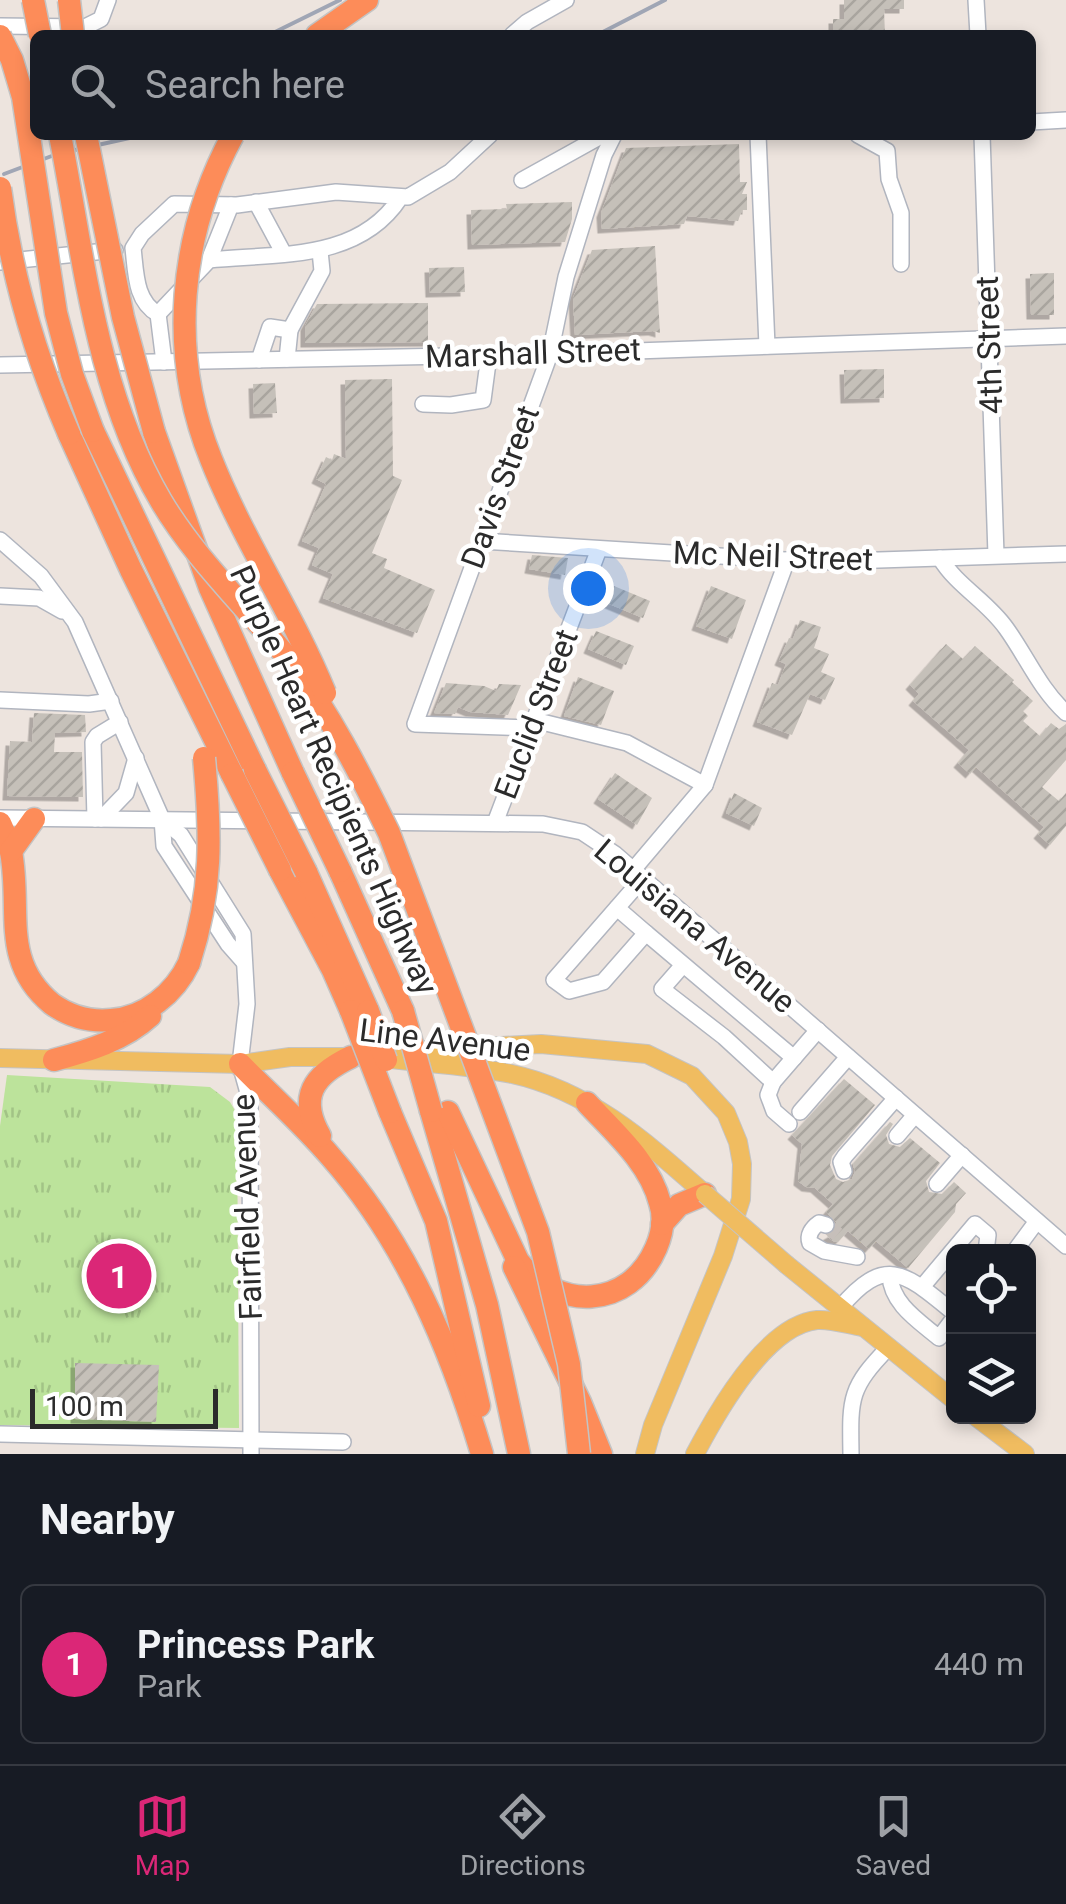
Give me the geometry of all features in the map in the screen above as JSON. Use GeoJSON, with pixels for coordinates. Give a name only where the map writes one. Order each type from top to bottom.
{"type":"FeatureCollection","features":[{"type":"Feature","properties":{"kind":"highway"},"geometry":{"type":"LineString","coordinates":[[33,0],[39,30]]}},
{"type":"Feature","properties":{"kind":"highway"},"geometry":{"type":"LineString","coordinates":[[69,0],[72,30]]}},
{"type":"Feature","properties":{"kind":"highway"},"geometry":{"type":"LineString","coordinates":[[325,30],[367,0]]}},
{"type":"Feature","properties":{"kind":"highway"},"geometry":{"type":"LineString","coordinates":[[0,36],[23,97],[81,433],[148,601],[204,758],[211,835],[197,940],[187,969],[143,1023],[82,1052],[54,1060]]}},
{"type":"Feature","properties":{"kind":"highway"},"geometry":{"type":"LineString","coordinates":[[61,140],[106,367],[132,443],[184,536],[288,659],[338,734],[389,832],[538,1232],[566,1350],[575,1400],[578,1454]]}},
{"type":"Feature","properties":{"kind":"highway","name":"Purple Heart Recipients Highway"},"geometry":{"type":"LineString","coordinates":[[87,140],[118,298],[154,432],[210,588],[402,1010],[439,1111]]}},
{"type":"Feature","properties":{"kind":"highway"},"geometry":{"type":"LineString","coordinates":[[232,140],[200,212],[189,258],[184,306],[191,392],[211,460],[315,670],[338,734]]}},
{"type":"Feature","properties":{"kind":"highway"},"geometry":{"type":"LineString","coordinates":[[0,188],[2,216],[39,358],[81,433],[243,772],[280,870],[359,1011]]}},
{"type":"Feature","properties":{"kind":"highway"},"geometry":{"type":"LineString","coordinates":[[148,601],[243,772],[306,872],[398,1112],[428,1176],[454,1287],[485,1454]]}},
{"type":"Feature","properties":{"kind":"highway"},"geometry":{"type":"LineString","coordinates":[[11,852],[34,819]]}},
{"type":"Feature","properties":{"kind":"highway"},"geometry":{"type":"LineString","coordinates":[[0,820],[11,852],[15,950],[27,978],[48,1001],[82,1018],[114,1020],[154,1005],[187,969]]}},
{"type":"Feature","properties":{"kind":"highway"},"geometry":{"type":"LineString","coordinates":[[360,1056],[321,1076],[311,1091],[311,1121],[418,1285],[485,1454]]}},
{"type":"Feature","properties":{"kind":"highway"},"geometry":{"type":"LineString","coordinates":[[240,1064],[332,1158]]}},
{"type":"Feature","properties":{"kind":"highway"},"geometry":{"type":"LineString","coordinates":[[439,1111],[524,1269],[564,1296],[596,1298],[612,1294],[639,1274],[653,1255],[662,1224],[661,1206],[632,1151],[587,1103]]}},
{"type":"Feature","properties":{"kind":"highway"},"geometry":{"type":"LineString","coordinates":[[439,1111],[487,1305],[518,1454]]}},
{"type":"Feature","properties":{"kind":"highway"},"geometry":{"type":"LineString","coordinates":[[662,1224],[679,1205],[705,1194]]}},
{"type":"Feature","properties":{"kind":"highway"},"geometry":{"type":"LineString","coordinates":[[504,1238],[601,1454]]}},
{"type":"Feature","properties":{"kind":"main road"},"geometry":{"type":"LineString","coordinates":[[360,1056],[541,1044],[626,1050],[674,1064],[718,1101],[738,1142],[742,1164],[740,1199],[723,1256],[653,1425],[645,1454]]}},
{"type":"Feature","properties":{"kind":"main road","name":"Line Avenue"},"geometry":{"type":"LineString","coordinates":[[6,1058],[240,1064],[290,1057],[360,1056],[509,1074],[550,1086],[626,1127],[946,1393]]}},
{"type":"Feature","properties":{"kind":"main road"},"geometry":{"type":"LineString","coordinates":[[695,1454],[730,1394],[784,1333],[798,1324],[822,1320],[863,1327]]}},
{"type":"Feature","properties":{"kind":"main road"},"geometry":{"type":"LineString","coordinates":[[985,1424],[1025,1454]]}},
{"type":"Feature","properties":{"kind":"street"},"geometry":{"type":"LineString","coordinates":[[0,26],[84,27],[101,19],[108,0]]}},
{"type":"Feature","properties":{"kind":"street"},"geometry":{"type":"LineString","coordinates":[[518,30],[566,0]]}},
{"type":"Feature","properties":{"kind":"street"},"geometry":{"type":"LineString","coordinates":[[976,0],[978,30]]}},
{"type":"Feature","properties":{"kind":"street"},"geometry":{"type":"LineString","coordinates":[[1036,122],[1066,120]]}},
{"type":"Feature","properties":{"kind":"street"},"geometry":{"type":"LineString","coordinates":[[164,362],[158,314],[139,292],[133,248],[174,204],[231,205],[336,192],[408,197],[450,172],[485,140]]}},
{"type":"Feature","properties":{"kind":"street"},"geometry":{"type":"LineString","coordinates":[[522,180],[594,140]]}},
{"type":"Feature","properties":{"kind":"street","name":"Davis Street"},"geometry":{"type":"LineString","coordinates":[[532,724],[415,724],[550,354],[566,277],[612,140]]}},
{"type":"Feature","properties":{"kind":"street"},"geometry":{"type":"LineString","coordinates":[[758,140],[768,346]]}},
{"type":"Feature","properties":{"kind":"street"},"geometry":{"type":"LineString","coordinates":[[867,140],[887,151],[889,179],[901,213],[901,264]]}},
{"type":"Feature","properties":{"kind":"street","name":"4th Street"},"geometry":{"type":"LineString","coordinates":[[982,140],[996,555]]}},
{"type":"Feature","properties":{"kind":"street"},"geometry":{"type":"LineString","coordinates":[[209,260],[320,251],[366,233],[388,216],[400,198]]}},
{"type":"Feature","properties":{"kind":"street"},"geometry":{"type":"LineString","coordinates":[[256,202],[284,254]]}},
{"type":"Feature","properties":{"kind":"street"},"geometry":{"type":"LineString","coordinates":[[158,314],[209,260],[231,205]]}},
{"type":"Feature","properties":{"kind":"street"},"geometry":{"type":"LineString","coordinates":[[0,262],[133,248]]}},
{"type":"Feature","properties":{"kind":"street"},"geometry":{"type":"LineString","coordinates":[[287,359],[290,330],[322,271],[320,251]]}},
{"type":"Feature","properties":{"kind":"street"},"geometry":{"type":"LineString","coordinates":[[259,360],[270,327],[290,330]]}},
{"type":"Feature","properties":{"kind":"street","name":"Marshall Street"},"geometry":{"type":"LineString","coordinates":[[0,365],[550,354],[1066,336]]}},
{"type":"Feature","properties":{"kind":"street"},"geometry":{"type":"LineString","coordinates":[[423,404],[483,400],[488,355]]}},
{"type":"Feature","properties":{"kind":"street","name":"Fairfield Avenue"},"geometry":{"type":"LineString","coordinates":[[0,540],[41,576],[75,622],[162,819],[164,846],[228,944],[243,960],[248,1004],[240,1064],[250,1100],[251,1447]]}},
{"type":"Feature","properties":{"kind":"street","name":"Mc Neil Street"},"geometry":{"type":"LineString","coordinates":[[480,542],[788,560],[1066,554]]}},
{"type":"Feature","properties":{"kind":"street","name":"Euclid Street"},"geometry":{"type":"LineString","coordinates":[[495,823],[599,549]]}},
{"type":"Feature","properties":{"kind":"street"},"geometry":{"type":"LineString","coordinates":[[940,558],[950,575],[1004,625],[1046,694],[1066,713]]}},
{"type":"Feature","properties":{"kind":"street"},"geometry":{"type":"LineString","coordinates":[[646,933],[603,982],[568,991],[554,980],[617,908],[705,785],[788,560]]}},
{"type":"Feature","properties":{"kind":"street"},"geometry":{"type":"LineString","coordinates":[[0,596],[48,601],[75,622]]}},
{"type":"Feature","properties":{"kind":"street"},"geometry":{"type":"LineString","coordinates":[[0,700],[88,704],[110,701]]}},
{"type":"Feature","properties":{"kind":"street"},"geometry":{"type":"LineString","coordinates":[[98,819],[93,742],[120,722]]}},
{"type":"Feature","properties":{"kind":"street"},"geometry":{"type":"LineString","coordinates":[[532,724],[627,743],[705,785]]}},
{"type":"Feature","properties":{"kind":"street"},"geometry":{"type":"LineString","coordinates":[[98,819],[126,794],[136,758]]}},
{"type":"Feature","properties":{"kind":"street","name":"Louisiana Avenue"},"geometry":{"type":"LineString","coordinates":[[0,820],[495,823],[543,824],[582,832],[600,841],[1066,1246]]}},
{"type":"Feature","properties":{"kind":"street"},"geometry":{"type":"LineString","coordinates":[[617,908],[794,1058]]}},
{"type":"Feature","properties":{"kind":"street"},"geometry":{"type":"LineString","coordinates":[[683,964],[662,989],[724,1037],[773,1082]]}},
{"type":"Feature","properties":{"kind":"street"},"geometry":{"type":"LineString","coordinates":[[818,1030],[773,1082],[768,1095],[774,1110],[794,1118],[848,1057]]}},
{"type":"Feature","properties":{"kind":"street"},"geometry":{"type":"LineString","coordinates":[[844,1171],[844,1156],[896,1098]]}},
{"type":"Feature","properties":{"kind":"street"},"geometry":{"type":"LineString","coordinates":[[897,1136],[915,1115]]}},
{"type":"Feature","properties":{"kind":"street"},"geometry":{"type":"LineString","coordinates":[[937,1184],[962,1155]]}},
{"type":"Feature","properties":{"kind":"street"},"geometry":{"type":"LineString","coordinates":[[1020,1244],[1038,1221]]}},
{"type":"Feature","properties":{"kind":"street"},"geometry":{"type":"LineString","coordinates":[[959,1244],[976,1224],[988,1236],[987,1244]]}},
{"type":"Feature","properties":{"kind":"street"},"geometry":{"type":"LineString","coordinates":[[826,1225],[814,1226],[810,1243],[824,1251],[858,1256]]}},
{"type":"Feature","properties":{"kind":"street"},"geometry":{"type":"LineString","coordinates":[[843,1239],[872,1277]]}},
{"type":"Feature","properties":{"kind":"street"},"geometry":{"type":"LineString","coordinates":[[922,1287],[946,1259]]}},
{"type":"Feature","properties":{"kind":"street"},"geometry":{"type":"LineString","coordinates":[[890,1275],[890,1286],[898,1302],[946,1344]]}},
{"type":"Feature","properties":{"kind":"street"},"geometry":{"type":"LineString","coordinates":[[840,1308],[865,1280],[890,1275],[908,1278],[946,1309]]}},
{"type":"Feature","properties":{"kind":"street"},"geometry":{"type":"LineString","coordinates":[[939,1338],[946,1328]]}},
{"type":"Feature","properties":{"kind":"street"},"geometry":{"type":"LineString","coordinates":[[851,1454],[850,1402],[863,1374],[889,1347]]}},
{"type":"Feature","properties":{"kind":"street"},"geometry":{"type":"LineString","coordinates":[[0,1434],[251,1447],[343,1442]]}},
{"type":"Feature","properties":{"kind":"green space"},"geometry":{"type":"Polygon","coordinates":[[[7,1075],[210,1087],[230,1102],[237,1114],[239,1428],[0,1425],[0,1126],[7,1075]]]}},
{"type":"Feature","properties":{"kind":"building"},"geometry":{"type":"Polygon","coordinates":[[[844,0],[904,0],[904,9],[884,9],[885,30],[833,30],[833,19],[844,19],[844,0]]]}},
{"type":"Feature","properties":{"kind":"building"},"geometry":{"type":"Polygon","coordinates":[[[739,144],[740,182],[747,182],[742,194],[747,194],[747,210],[742,210],[738,221],[687,216],[684,224],[602,229],[601,213],[626,148],[739,144]]]}},
{"type":"Feature","properties":{"kind":"building"},"geometry":{"type":"Polygon","coordinates":[[[572,202],[565,242],[472,245],[471,210],[507,209],[506,204],[572,202]]]}},
{"type":"Feature","properties":{"kind":"building"},"geometry":{"type":"Polygon","coordinates":[[[655,246],[660,333],[575,335],[573,298],[592,250],[655,246]]]}},
{"type":"Feature","properties":{"kind":"building"},"geometry":{"type":"Polygon","coordinates":[[[464,267],[465,292],[430,293],[429,268],[464,267]]]}},
{"type":"Feature","properties":{"kind":"building"},"geometry":{"type":"Polygon","coordinates":[[[1054,273],[1054,315],[1031,315],[1030,274],[1054,273]]]}},
{"type":"Feature","properties":{"kind":"building"},"geometry":{"type":"Polygon","coordinates":[[[428,303],[428,342],[305,343],[305,326],[317,304],[428,303]]]}},
{"type":"Feature","properties":{"kind":"building"},"geometry":{"type":"Polygon","coordinates":[[[884,369],[884,398],[845,399],[844,370],[884,369]]]}},
{"type":"Feature","properties":{"kind":"building"},"geometry":{"type":"Polygon","coordinates":[[[392,379],[393,476],[402,480],[372,553],[387,559],[384,568],[435,590],[417,633],[323,598],[333,574],[312,565],[319,548],[302,541],[326,484],[316,479],[326,457],[332,460],[334,454],[346,459],[345,380],[392,379]]]}},
{"type":"Feature","properties":{"kind":"building"},"geometry":{"type":"Polygon","coordinates":[[[275,383],[277,413],[254,414],[253,384],[275,383]]]}},
{"type":"Feature","properties":{"kind":"building"},"geometry":{"type":"Polygon","coordinates":[[[532,555],[568,558],[565,575],[529,569],[532,555]]]}},
{"type":"Feature","properties":{"kind":"building"},"geometry":{"type":"Polygon","coordinates":[[[614,586],[650,601],[643,618],[607,603],[614,586]]]}},
{"type":"Feature","properties":{"kind":"building"},"geometry":{"type":"Polygon","coordinates":[[[711,586],[746,600],[732,639],[696,626],[711,586]]]}},
{"type":"Feature","properties":{"kind":"building"},"geometry":{"type":"Polygon","coordinates":[[[800,620],[821,627],[814,648],[829,654],[821,672],[835,678],[825,700],[810,694],[792,735],[757,722],[772,683],[778,685],[786,664],[779,661],[800,620]]]}},
{"type":"Feature","properties":{"kind":"building"},"geometry":{"type":"Polygon","coordinates":[[[596,631],[634,646],[626,665],[588,649],[596,631]]]}},
{"type":"Feature","properties":{"kind":"building"},"geometry":{"type":"Polygon","coordinates":[[[946,644],[963,659],[975,646],[1014,680],[1033,701],[1023,711],[1028,716],[1023,721],[1040,736],[1051,723],[1059,729],[1066,724],[1066,760],[1042,787],[1059,801],[1066,793],[1066,826],[1050,845],[1038,834],[1044,827],[976,767],[970,774],[958,763],[969,750],[913,701],[919,694],[910,685],[946,644]]]}},
{"type":"Feature","properties":{"kind":"building"},"geometry":{"type":"Polygon","coordinates":[[[578,677],[614,691],[601,725],[564,716],[578,677]]]}},
{"type":"Feature","properties":{"kind":"building"},"geometry":{"type":"Polygon","coordinates":[[[446,683],[484,686],[496,691],[499,684],[521,685],[508,715],[470,712],[458,707],[455,714],[434,713],[446,683]]]}},
{"type":"Feature","properties":{"kind":"building"},"geometry":{"type":"Polygon","coordinates":[[[34,713],[85,715],[86,732],[55,733],[54,752],[82,752],[83,797],[7,796],[10,741],[32,742],[34,713]]]}},
{"type":"Feature","properties":{"kind":"building"},"geometry":{"type":"Polygon","coordinates":[[[615,773],[652,798],[637,825],[598,799],[615,773]]]}},
{"type":"Feature","properties":{"kind":"building"},"geometry":{"type":"Polygon","coordinates":[[[734,793],[762,808],[754,826],[726,813],[734,793]]]}},
{"type":"Feature","properties":{"kind":"building"},"geometry":{"type":"Polygon","coordinates":[[[844,1079],[875,1105],[832,1156],[830,1165],[836,1179],[852,1179],[853,1164],[890,1122],[893,1124],[886,1135],[889,1144],[900,1147],[910,1138],[940,1163],[926,1181],[929,1192],[942,1194],[954,1182],[966,1193],[908,1268],[876,1241],[869,1249],[848,1231],[838,1242],[833,1241],[827,1236],[834,1232],[837,1223],[826,1212],[833,1204],[815,1188],[798,1181],[802,1144],[792,1135],[844,1079]]]}},
{"type":"Feature","properties":{"kind":"building"},"geometry":{"type":"Polygon","coordinates":[[[75,1363],[159,1365],[156,1422],[75,1419],[75,1363]]]}},
{"type":"Feature","properties":{"kind":"tunnel"},"geometry":{"type":"LineString","coordinates":[[826,1225],[843,1239]]}},
{"type":"Feature","properties":{"kind":"railway"},"geometry":{"type":"LineString","coordinates":[[279,30],[340,0]]}},
{"type":"Feature","properties":{"kind":"railway"},"geometry":{"type":"LineString","coordinates":[[607,30],[665,0]]}},
{"type":"Feature","properties":{"kind":"railway"},"geometry":{"type":"LineString","coordinates":[[4,174],[57,154],[120,140]]}},
{"type":"Feature","properties":{"kind":"place","name":"Princess Park"},"geometry":{"type":"Point","coordinates":[119,1276]}}]}
